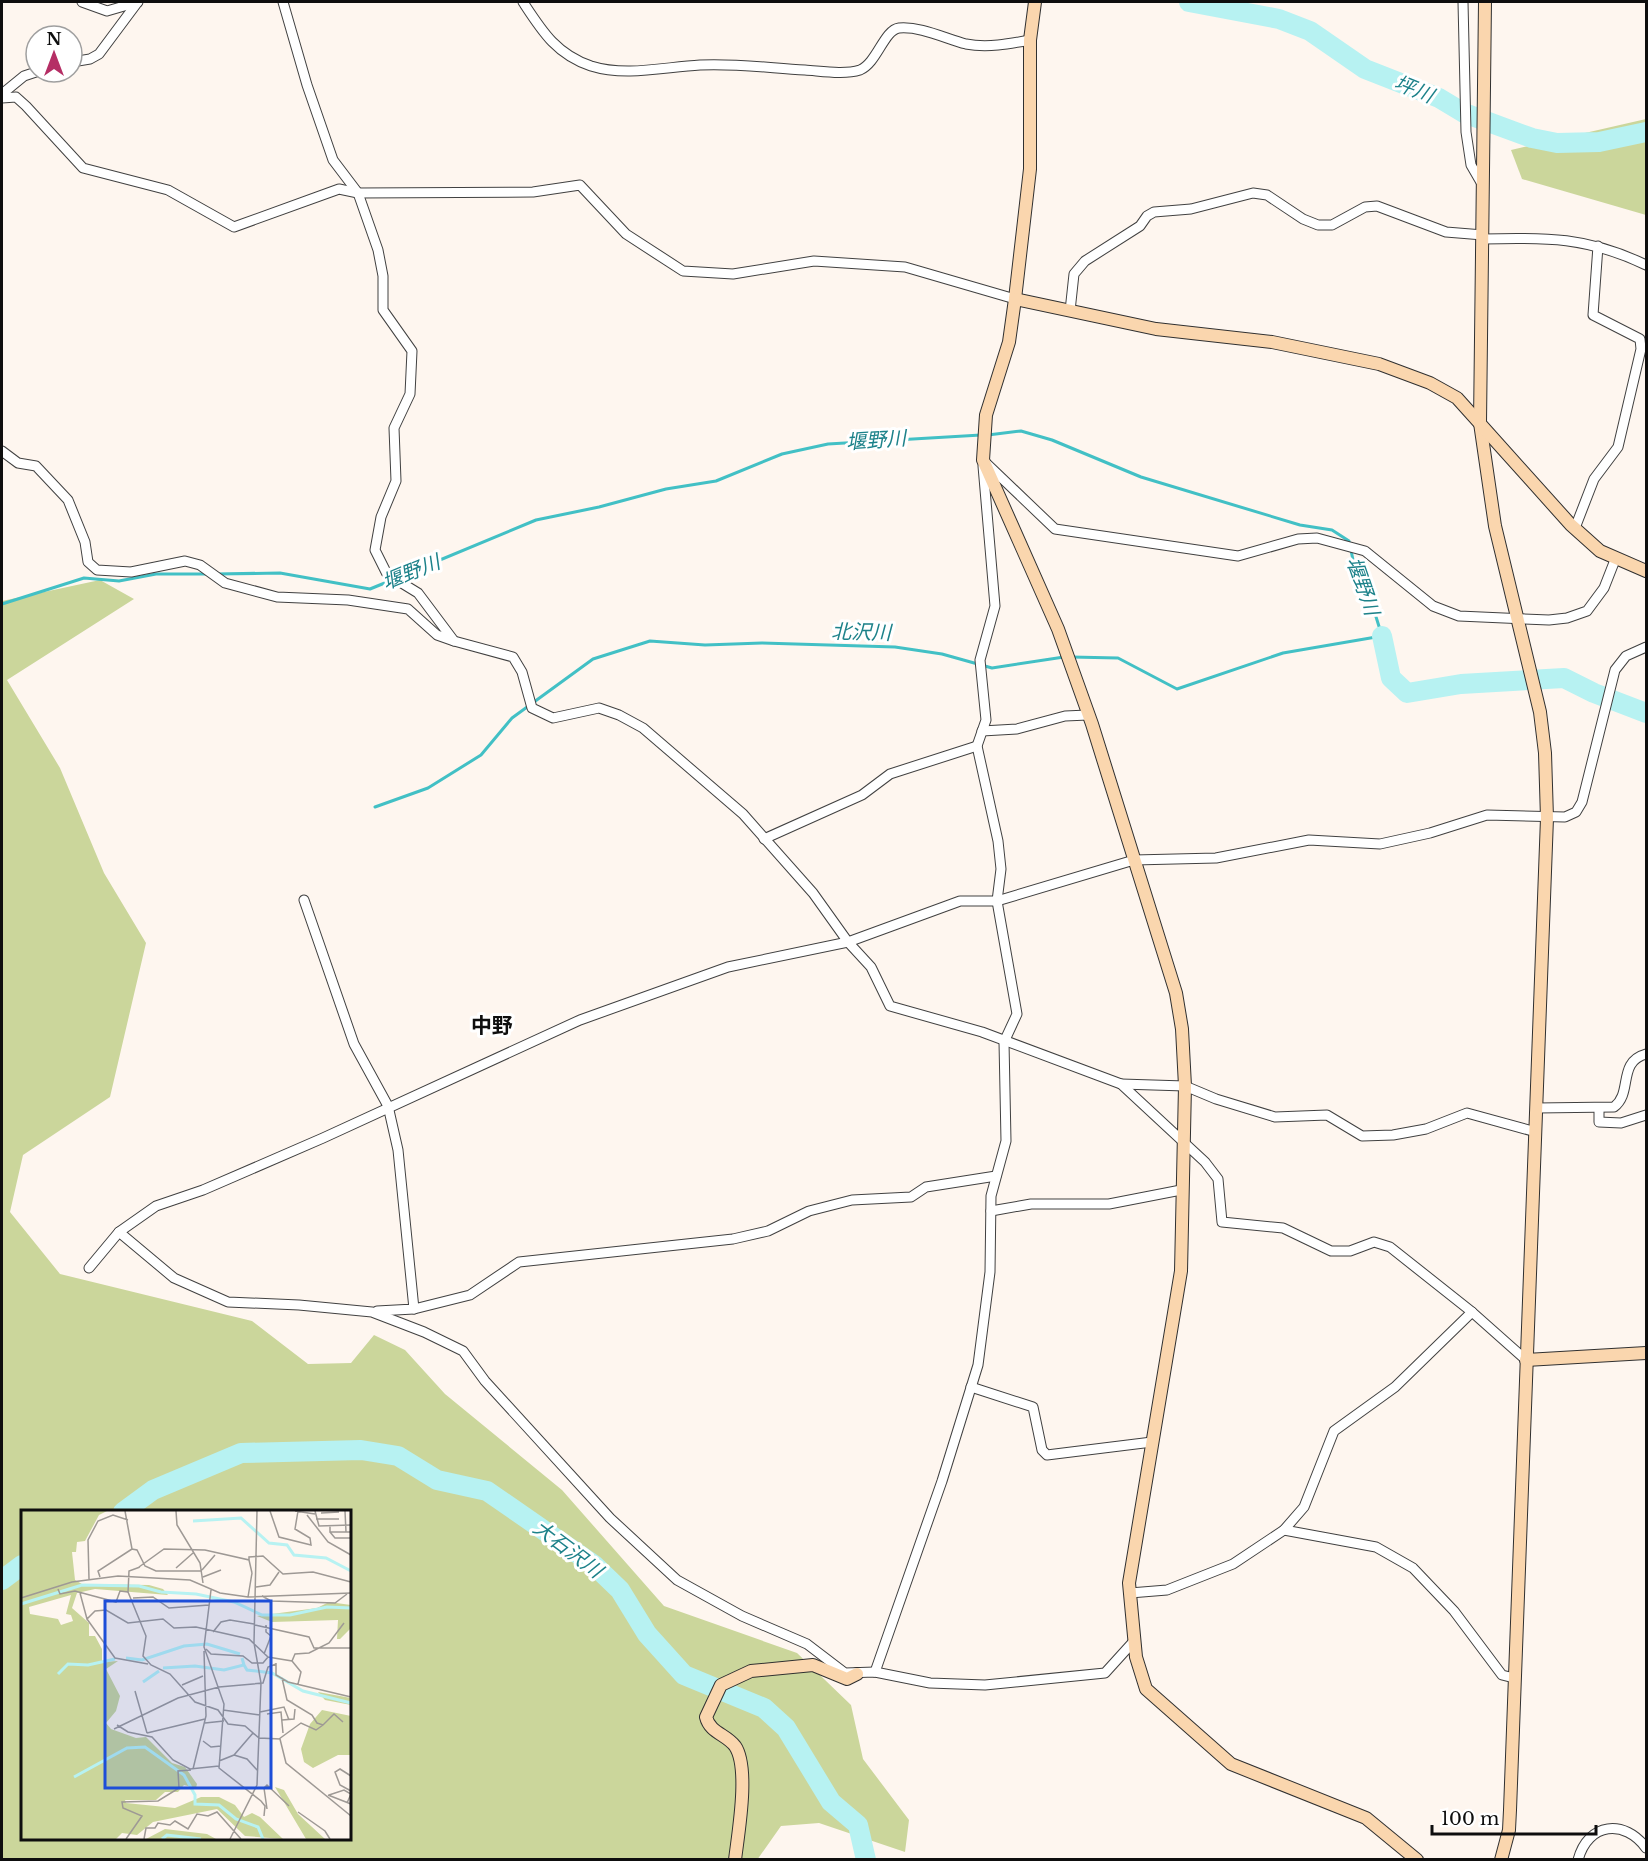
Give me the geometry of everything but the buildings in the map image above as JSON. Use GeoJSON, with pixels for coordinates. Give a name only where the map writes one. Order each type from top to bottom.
{"type":"FeatureCollection","features":[{"type":"Feature","properties":{"kind":"street"},"geometry":{"type":"LineString","coordinates":[[82,2],[107,11],[138,2]]}},
{"type":"Feature","properties":{"kind":"street"},"geometry":{"type":"LineString","coordinates":[[84,60],[99,54],[138,2]]}},
{"type":"Feature","properties":{"kind":"street"},"geometry":{"type":"LineString","coordinates":[[283,2],[307,85],[333,160],[358,193],[378,250],[383,276],[383,310],[412,351],[410,394],[394,428],[396,481],[381,517],[375,550],[388,574],[418,593],[454,641]]}},
{"type":"Feature","properties":{"kind":"street"},"geometry":{"type":"LineString","coordinates":[[524,2],[544,36],[560,51],[592,66],[637,72],[701,65],[860,70],[877,55],[890,33],[898,28],[921,31],[969,44],[1001,45],[1030,40]]}},
{"type":"Feature","properties":{"kind":"street"},"geometry":{"type":"LineString","coordinates":[[875,1672],[942,1481],[978,1365],[990,1272],[991,1211],[996,1176],[1006,1141],[1004,1042],[1017,1014],[997,901],[1001,869],[998,841],[977,746],[986,720],[980,660],[995,606],[982,460],[986,415],[1009,342],[1015,299],[1030,169],[1030,40],[1035,2]]}},
{"type":"Feature","properties":{"kind":"street"},"geometry":{"type":"LineString","coordinates":[[1462,2],[1466,132],[1471,165],[1483,186]]}},
{"type":"Feature","properties":{"kind":"street"},"geometry":{"type":"LineString","coordinates":[[1485,2],[1480,423],[1496,526],[1537,699],[1545,753],[1547,818],[1509,1830],[1501,1860]]}},
{"type":"Feature","properties":{"kind":"street"},"geometry":{"type":"LineString","coordinates":[[2,94],[24,76]]}},
{"type":"Feature","properties":{"kind":"street"},"geometry":{"type":"LineString","coordinates":[[2,98],[16,97],[83,168],[168,190],[234,227],[339,189],[358,193],[533,192],[580,185],[626,234],[682,271],[733,274],[814,261],[905,267],[1015,299],[1156,329],[1272,342],[1379,364],[1430,382],[1457,398],[1575,528],[1600,551],[1615,560],[1647,571]]}},
{"type":"Feature","properties":{"kind":"street"},"geometry":{"type":"LineString","coordinates":[[1070,311],[1074,274],[1093,256],[1140,226],[1147,216],[1154,212],[1191,209],[1238,195],[1267,195],[1303,219],[1318,225],[1332,225],[1365,207],[1377,206],[1446,232],[1483,237],[1557,238],[1598,246],[1647,265]]}},
{"type":"Feature","properties":{"kind":"street"},"geometry":{"type":"LineString","coordinates":[[1575,528],[1594,479],[1618,447],[1641,349],[1640,339],[1593,315],[1598,246]]}},
{"type":"Feature","properties":{"kind":"street"},"geometry":{"type":"LineString","coordinates":[[2,451],[18,463],[36,466],[68,500],[85,542],[88,562],[97,570],[131,572],[185,561],[204,568],[221,580],[277,597],[348,600],[408,609],[437,635],[513,657],[522,672],[532,708],[553,718],[600,708],[635,724],[742,814],[813,893],[848,942],[871,967],[890,1006],[935,1017],[1121,1084],[1185,1086],[1216,1099],[1275,1117],[1327,1115],[1362,1136],[1393,1135],[1426,1129],[1467,1113],[1536,1132]]}},
{"type":"Feature","properties":{"kind":"street"},"geometry":{"type":"LineString","coordinates":[[982,460],[1055,529],[1238,556],[1298,539],[1317,538],[1365,551],[1433,606],[1460,616],[1549,620],[1567,618],[1587,611],[1604,588],[1615,560]]}},
{"type":"Feature","properties":{"kind":"street"},"geometry":{"type":"LineString","coordinates":[[982,460],[1065,650],[1088,715],[1176,993],[1182,1029],[1185,1086],[1181,1271],[1130,1583],[1134,1641],[1146,1689],[1231,1764],[1366,1818],[1418,1860]]}},
{"type":"Feature","properties":{"kind":"street"},"geometry":{"type":"LineString","coordinates":[[89,1269],[119,1232],[156,1206],[203,1190],[601,1012],[728,967],[848,942],[960,901],[997,901],[1134,860],[1216,858],[1309,840],[1380,844],[1430,833],[1486,815],[1565,817],[1576,812],[1582,802],[1619,662],[1647,647]]}},
{"type":"Feature","properties":{"kind":"street"},"geometry":{"type":"LineString","coordinates":[[982,731],[1017,729],[1065,716],[1088,715]]}},
{"type":"Feature","properties":{"kind":"street"},"geometry":{"type":"LineString","coordinates":[[764,839],[862,795],[890,774],[977,746]]}},
{"type":"Feature","properties":{"kind":"street"},"geometry":{"type":"LineString","coordinates":[[304,900],[354,1044],[388,1106],[398,1150],[414,1310]]}},
{"type":"Feature","properties":{"kind":"street"},"geometry":{"type":"LineString","coordinates":[[1537,1108],[1614,1107],[1620,1102],[1630,1064],[1636,1058],[1647,1054]]}},
{"type":"Feature","properties":{"kind":"street"},"geometry":{"type":"LineString","coordinates":[[1121,1084],[1183,1141],[1218,1179],[1222,1222],[1283,1228],[1330,1251],[1350,1251],[1374,1242],[1390,1247],[1472,1312],[1526,1360],[1647,1353]]}},
{"type":"Feature","properties":{"kind":"street"},"geometry":{"type":"LineString","coordinates":[[1599,1108],[1599,1122],[1621,1124],[1647,1115]]}},
{"type":"Feature","properties":{"kind":"street"},"geometry":{"type":"LineString","coordinates":[[119,1232],[174,1278],[228,1302],[299,1305],[372,1312],[414,1310],[470,1295],[519,1262],[733,1239],[768,1231],[808,1211],[852,1200],[911,1197],[926,1186],[996,1176]]}},
{"type":"Feature","properties":{"kind":"street"},"geometry":{"type":"LineString","coordinates":[[991,1211],[1030,1204],[1109,1204],[1181,1190]]}},
{"type":"Feature","properties":{"kind":"street"},"geometry":{"type":"LineString","coordinates":[[372,1312],[424,1332],[463,1351],[486,1381],[603,1509],[677,1580],[742,1616],[807,1644],[845,1673],[875,1672],[930,1683],[985,1685],[1105,1673],[1134,1641]]}},
{"type":"Feature","properties":{"kind":"street"},"geometry":{"type":"LineString","coordinates":[[1130,1593],[1167,1590],[1233,1564],[1284,1530],[1304,1507],[1334,1431],[1395,1387],[1472,1312]]}},
{"type":"Feature","properties":{"kind":"street"},"geometry":{"type":"LineString","coordinates":[[971,1386],[1034,1407],[1042,1450],[1047,1455],[1152,1442]]}},
{"type":"Feature","properties":{"kind":"street"},"geometry":{"type":"LineString","coordinates":[[1284,1530],[1376,1548],[1413,1568],[1454,1611],[1502,1675],[1514,1678]]}},
{"type":"Feature","properties":{"kind":"street"},"geometry":{"type":"LineString","coordinates":[[735,1860],[741,1761],[735,1746],[708,1725],[707,1709],[721,1685],[751,1671],[781,1667],[813,1665],[847,1679],[857,1674]]}},
{"type":"Feature","properties":{"kind":"street"},"geometry":{"type":"LineString","coordinates":[[1578,1860],[1586,1844],[1596,1833],[1610,1828],[1625,1829],[1638,1836],[1647,1848]]}},
{"type":"Feature","properties":{"kind":"green space"},"geometry":{"type":"Polygon","coordinates":[[[1646,119],[1646,215],[1522,179],[1511,150],[1646,119]]]}},
{"type":"Feature","properties":{"kind":"green space"},"geometry":{"type":"Polygon","coordinates":[[[100,580],[134,599],[7,680],[60,768],[104,873],[146,943],[110,1097],[23,1155],[10,1212],[60,1274],[252,1321],[308,1364],[351,1363],[374,1335],[405,1350],[445,1394],[562,1490],[664,1606],[797,1653],[851,1705],[863,1759],[909,1820],[905,1852],[819,1823],[781,1826],[757,1860],[2,1859],[2,601],[100,580]]]}},
{"type":"Feature","properties":{"kind":"waterway","name":"坪川"},"geometry":{"type":"LineString","coordinates":[[1189,2],[1279,19],[1310,31],[1365,69],[1439,98],[1464,113],[1532,138],[1557,143],[1599,142],[1646,132]]}},
{"type":"Feature","properties":{"kind":"waterway","name":"堰野川"},"geometry":{"type":"LineString","coordinates":[[988,435],[1021,431],[1052,440],[1141,477],[1300,525],[1332,530],[1349,541],[1356,574],[1367,588],[1382,636],[1283,653],[1177,689],[1118,658],[1071,657]]}},
{"type":"Feature","properties":{"kind":"waterway","name":"堰野川"},"geometry":{"type":"LineString","coordinates":[[399,577],[536,520],[599,507],[666,489],[716,481],[782,454],[828,444],[981,435]]}},
{"type":"Feature","properties":{"kind":"waterway","name":"堰野川"},"geometry":{"type":"LineString","coordinates":[[216,574],[280,573],[370,589],[392,580]]}},
{"type":"Feature","properties":{"kind":"waterway","name":"堰野川"},"geometry":{"type":"LineString","coordinates":[[2,604],[84,578],[119,581],[156,574],[207,574]]}},
{"type":"Feature","properties":{"kind":"waterway","name":"堰野川"},"geometry":{"type":"LineString","coordinates":[[1382,636],[1391,678],[1407,693],[1461,684],[1564,678],[1594,693],[1646,713]]}},
{"type":"Feature","properties":{"kind":"waterway","name":"北沢川"},"geometry":{"type":"LineString","coordinates":[[375,807],[428,788],[481,755],[512,718],[593,659],[650,641],[705,645],[762,643],[895,647],[942,654],[992,668],[1064,657]]}},
{"type":"Feature","properties":{"kind":"waterway","name":"大石沢川"},"geometry":{"type":"LineString","coordinates":[[126,1510],[153,1490],[241,1453],[361,1450],[398,1456],[437,1480],[487,1491],[594,1565],[620,1590],[647,1634],[684,1675],[764,1708],[786,1728],[831,1802],[858,1825],[866,1860]]}},
{"type":"Feature","properties":{"kind":"waterway"},"geometry":{"type":"LineString","coordinates":[[2,1580],[21,1566]]}},
{"type":"Feature","properties":{"kind":"district","name":"中野"},"geometry":{"type":"Point","coordinates":[492,1026]}}]}
